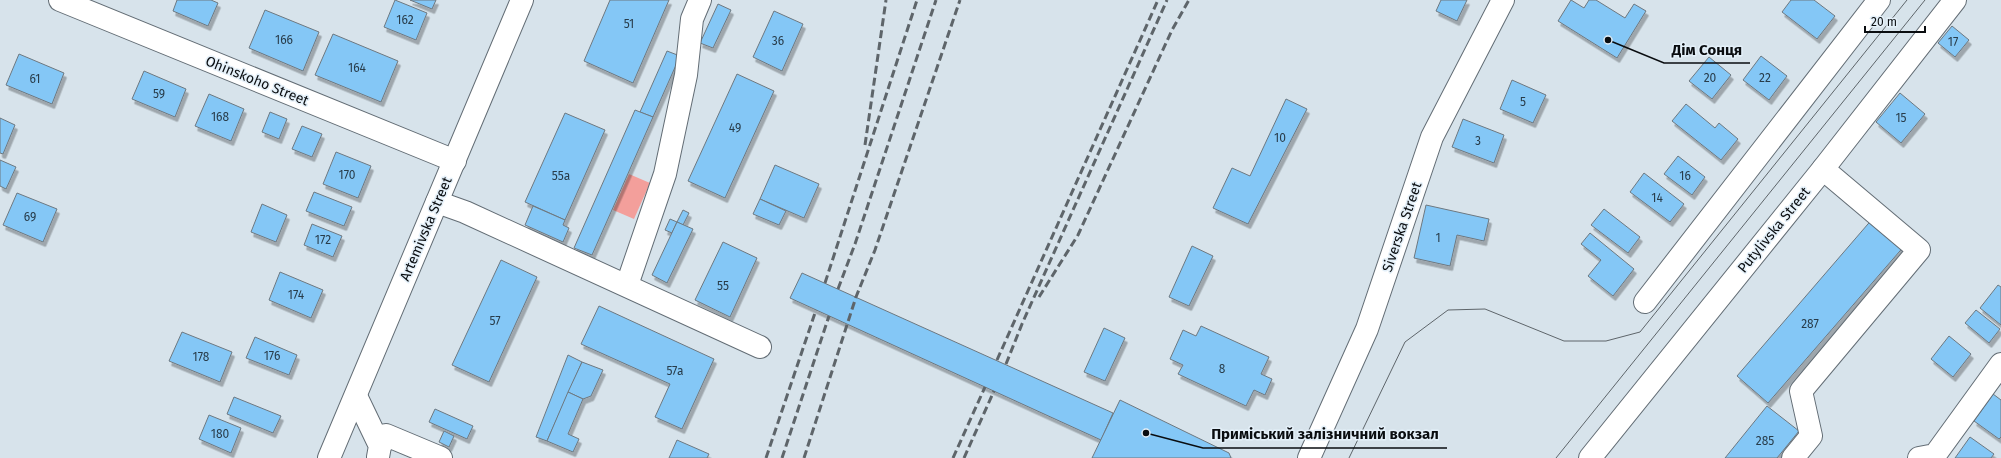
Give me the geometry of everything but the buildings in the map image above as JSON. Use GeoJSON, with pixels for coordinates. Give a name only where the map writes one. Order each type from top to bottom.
{"type":"FeatureCollection","features":[{"type":"Feature","properties":{"kind":"street","name":"Ohinskoho Street"},"geometry":{"type":"LineString","coordinates":[[60,0],[455,161]]}},
{"type":"Feature","properties":{"kind":"street","name":"Artemivska Street"},"geometry":{"type":"LineString","coordinates":[[329,458],[522,0]]}},
{"type":"Feature","properties":{"kind":"street"},"geometry":{"type":"LineString","coordinates":[[627,285],[665,174],[686,75],[692,19],[700,0]]}},
{"type":"Feature","properties":{"kind":"street","name":"Siverska Street"},"geometry":{"type":"LineString","coordinates":[[1309,458],[1367,329],[1432,137],[1503,0]]}},
{"type":"Feature","properties":{"kind":"street"},"geometry":{"type":"LineString","coordinates":[[1645,302],[1880,0]]}},
{"type":"Feature","properties":{"kind":"street","name":"Putylivska Street"},"geometry":{"type":"LineString","coordinates":[[1590,458],[1823,169],[1955,0]]}},
{"type":"Feature","properties":{"kind":"street"},"geometry":{"type":"LineString","coordinates":[[1793,458],[1811,436],[1801,391],[1919,250],[1823,169]]}},
{"type":"Feature","properties":{"kind":"street"},"geometry":{"type":"LineString","coordinates":[[437,202],[627,285],[760,347]]}},
{"type":"Feature","properties":{"kind":"street"},"geometry":{"type":"LineString","coordinates":[[1919,458],[1936,455],[2001,364]]}},
{"type":"Feature","properties":{"kind":"street"},"geometry":{"type":"LineString","coordinates":[[356,396],[379,452]]}},
{"type":"Feature","properties":{"kind":"street"},"geometry":{"type":"LineString","coordinates":[[379,452],[386,435],[441,458]]}},
{"type":"Feature","properties":{"kind":"shaded area"},"geometry":{"type":"Polygon","coordinates":[[[629,174],[650,183],[634,219],[613,210],[629,174]]]}},
{"type":"Feature","properties":{"kind":"tram line"},"geometry":{"type":"LineString","coordinates":[[1349,458],[1405,342],[1448,310],[1485,309],[1564,341],[1606,341],[1640,332],[1907,0]]}},
{"type":"Feature","properties":{"kind":"tram line"},"geometry":{"type":"LineString","coordinates":[[1556,458],[1925,0]]}},
{"type":"Feature","properties":{"kind":"railway"},"geometry":{"type":"LineString","coordinates":[[865,145],[886,0]]}},
{"type":"Feature","properties":{"kind":"railway"},"geometry":{"type":"LineString","coordinates":[[825,283],[917,0]]}},
{"type":"Feature","properties":{"kind":"railway"},"geometry":{"type":"LineString","coordinates":[[838,289],[855,244],[936,0]]}},
{"type":"Feature","properties":{"kind":"railway"},"geometry":{"type":"LineString","coordinates":[[804,458],[856,297],[875,250],[960,0]]}},
{"type":"Feature","properties":{"kind":"railway"},"geometry":{"type":"LineString","coordinates":[[997,360],[1158,0]]}},
{"type":"Feature","properties":{"kind":"railway"},"geometry":{"type":"LineString","coordinates":[[1006,364],[1022,324],[1167,0]]}},
{"type":"Feature","properties":{"kind":"railway"},"geometry":{"type":"LineString","coordinates":[[1039,297],[1078,235],[1172,30],[1189,0]]}},
{"type":"Feature","properties":{"kind":"railway"},"geometry":{"type":"LineString","coordinates":[[766,458],[816,310]]}},
{"type":"Feature","properties":{"kind":"railway"},"geometry":{"type":"LineString","coordinates":[[782,458],[829,316]]}},
{"type":"Feature","properties":{"kind":"railway"},"geometry":{"type":"LineString","coordinates":[[953,458],[985,387]]}},
{"type":"Feature","properties":{"kind":"railway"},"geometry":{"type":"LineString","coordinates":[[964,458],[994,391]]}},
{"type":"Feature","properties":{"kind":"place","name":"Дім Сонця"},"geometry":{"type":"Point","coordinates":[1608,40]}},
{"type":"Feature","properties":{"kind":"place","name":"Приміський залізничний вокзал"},"geometry":{"type":"Point","coordinates":[1146,433]}}]}
